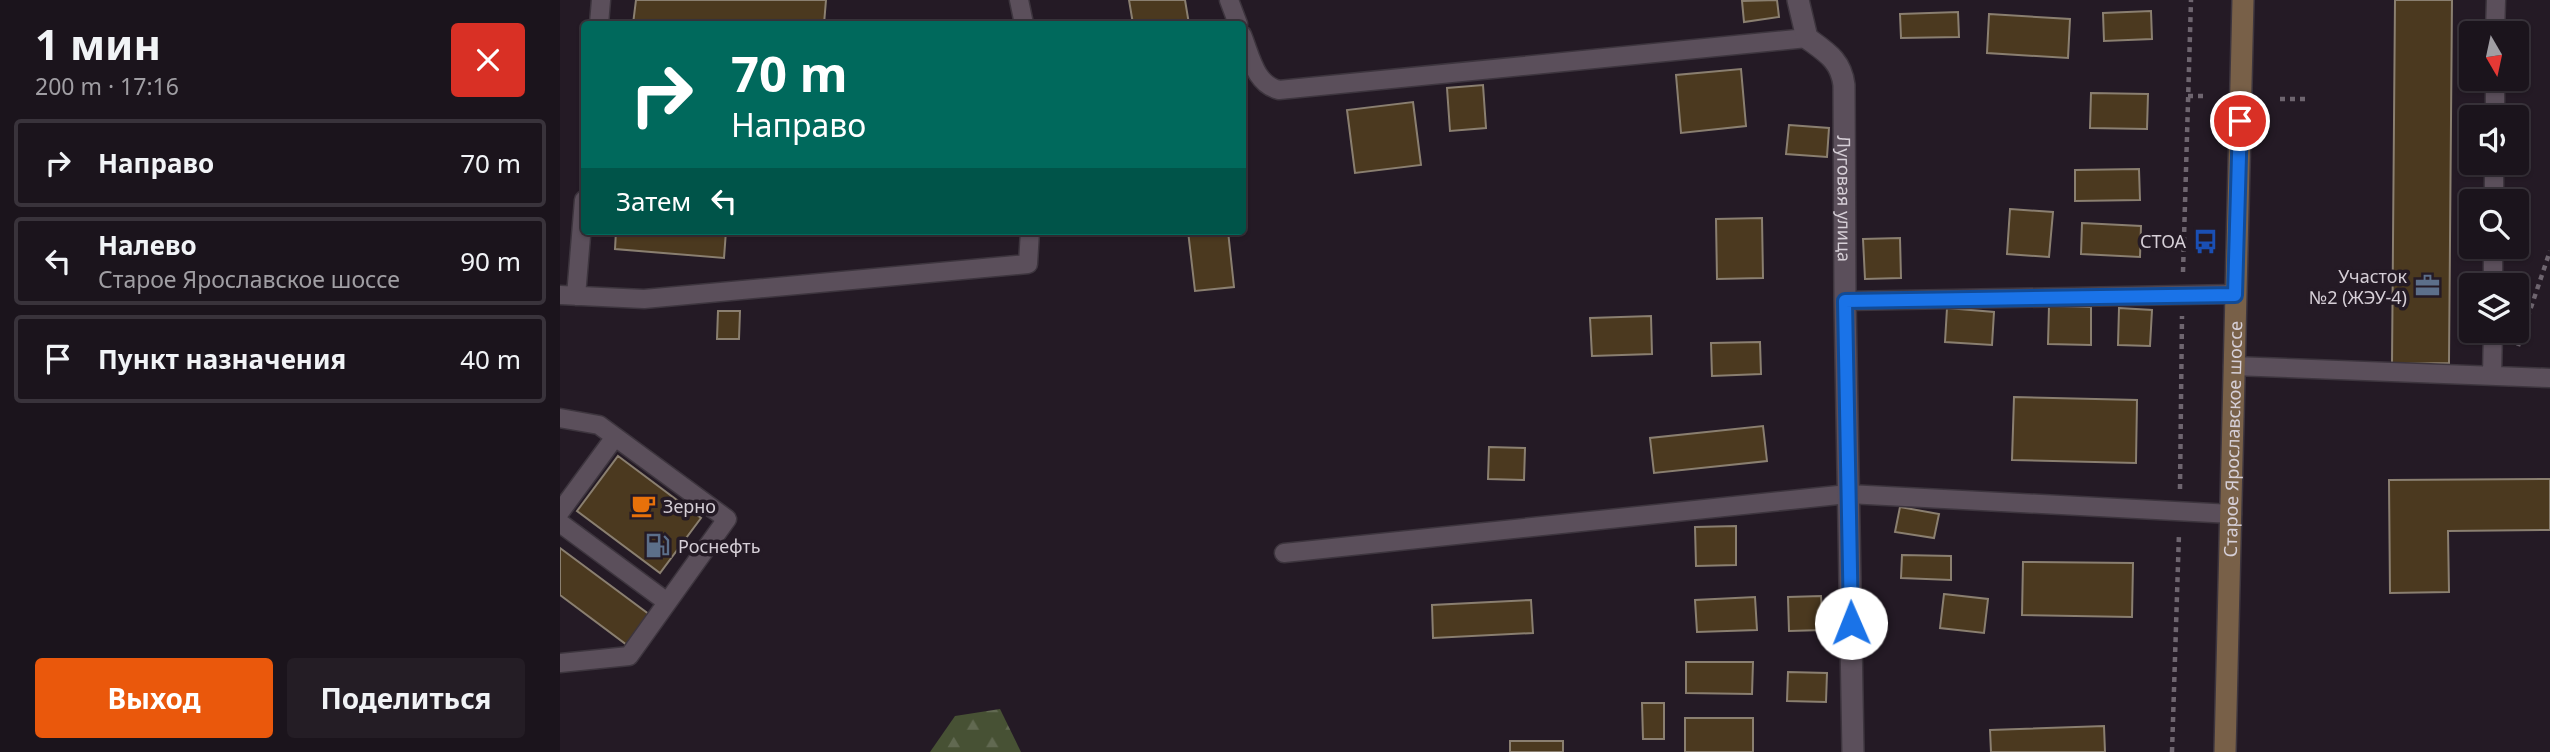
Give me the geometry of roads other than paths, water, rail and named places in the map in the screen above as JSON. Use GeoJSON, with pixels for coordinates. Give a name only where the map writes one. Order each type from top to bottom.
{"type":"FeatureCollection","features":[{"type":"Feature","properties":{"kind":"main road","name":"Старое Ярославское шоссе"},"geometry":{"type":"LineString","coordinates":[[2225,752],[2243,0]]}},
{"type":"Feature","properties":{"kind":"street"},"geometry":{"type":"LineString","coordinates":[[1798,0],[1807,38]]}},
{"type":"Feature","properties":{"kind":"street","name":"Луговая улица"},"geometry":{"type":"LineString","coordinates":[[1807,38],[1833,57],[1843,77],[1853,752]]}},
{"type":"Feature","properties":{"kind":"lane"},"geometry":{"type":"LineString","coordinates":[[599,21],[601,0]]}},
{"type":"Feature","properties":{"kind":"lane"},"geometry":{"type":"LineString","coordinates":[[1019,0],[1023,21]]}},
{"type":"Feature","properties":{"kind":"lane"},"geometry":{"type":"LineString","coordinates":[[1229,0],[1237,21]]}},
{"type":"Feature","properties":{"kind":"lane"},"geometry":{"type":"LineString","coordinates":[[2495,21],[2496,0]]}},
{"type":"Feature","properties":{"kind":"lane"},"geometry":{"type":"LineString","coordinates":[[1246,45],[1258,76],[1266,87],[1279,90],[1807,38]]}},
{"type":"Feature","properties":{"kind":"lane"},"geometry":{"type":"LineString","coordinates":[[581,218],[568,295],[644,299],[1028,264],[1030,235]]}},
{"type":"Feature","properties":{"kind":"lane"},"geometry":{"type":"LineString","coordinates":[[1845,301],[2182,293],[2235,295]]}},
{"type":"Feature","properties":{"kind":"lane"},"geometry":{"type":"LineString","coordinates":[[2495,343],[2500,376]]}},
{"type":"Feature","properties":{"kind":"lane"},"geometry":{"type":"LineString","coordinates":[[2233,366],[2550,379]]}},
{"type":"Feature","properties":{"kind":"lane"},"geometry":{"type":"LineString","coordinates":[[560,418],[599,425],[727,519],[629,656],[560,663]]}},
{"type":"Feature","properties":{"kind":"lane"},"geometry":{"type":"LineString","coordinates":[[560,512],[615,437]]}},
{"type":"Feature","properties":{"kind":"lane"},"geometry":{"type":"LineString","coordinates":[[1284,553],[1849,494],[2232,514]]}},
{"type":"Feature","properties":{"kind":"lane"},"geometry":{"type":"LineString","coordinates":[[560,523],[667,602]]}},
{"type":"Feature","properties":{"kind":"place","name":"СТОА"},"geometry":{"type":"Point","coordinates":[2206,241]}},
{"type":"Feature","properties":{"kind":"place","name":"Участок №2 (ЖЭУ-4)"},"geometry":{"type":"Point","coordinates":[2427,286]}},
{"type":"Feature","properties":{"kind":"place","name":"Зерно"},"geometry":{"type":"Point","coordinates":[643,506]}},
{"type":"Feature","properties":{"kind":"place","name":"Роснефть"},"geometry":{"type":"Point","coordinates":[658,546]}}]}
